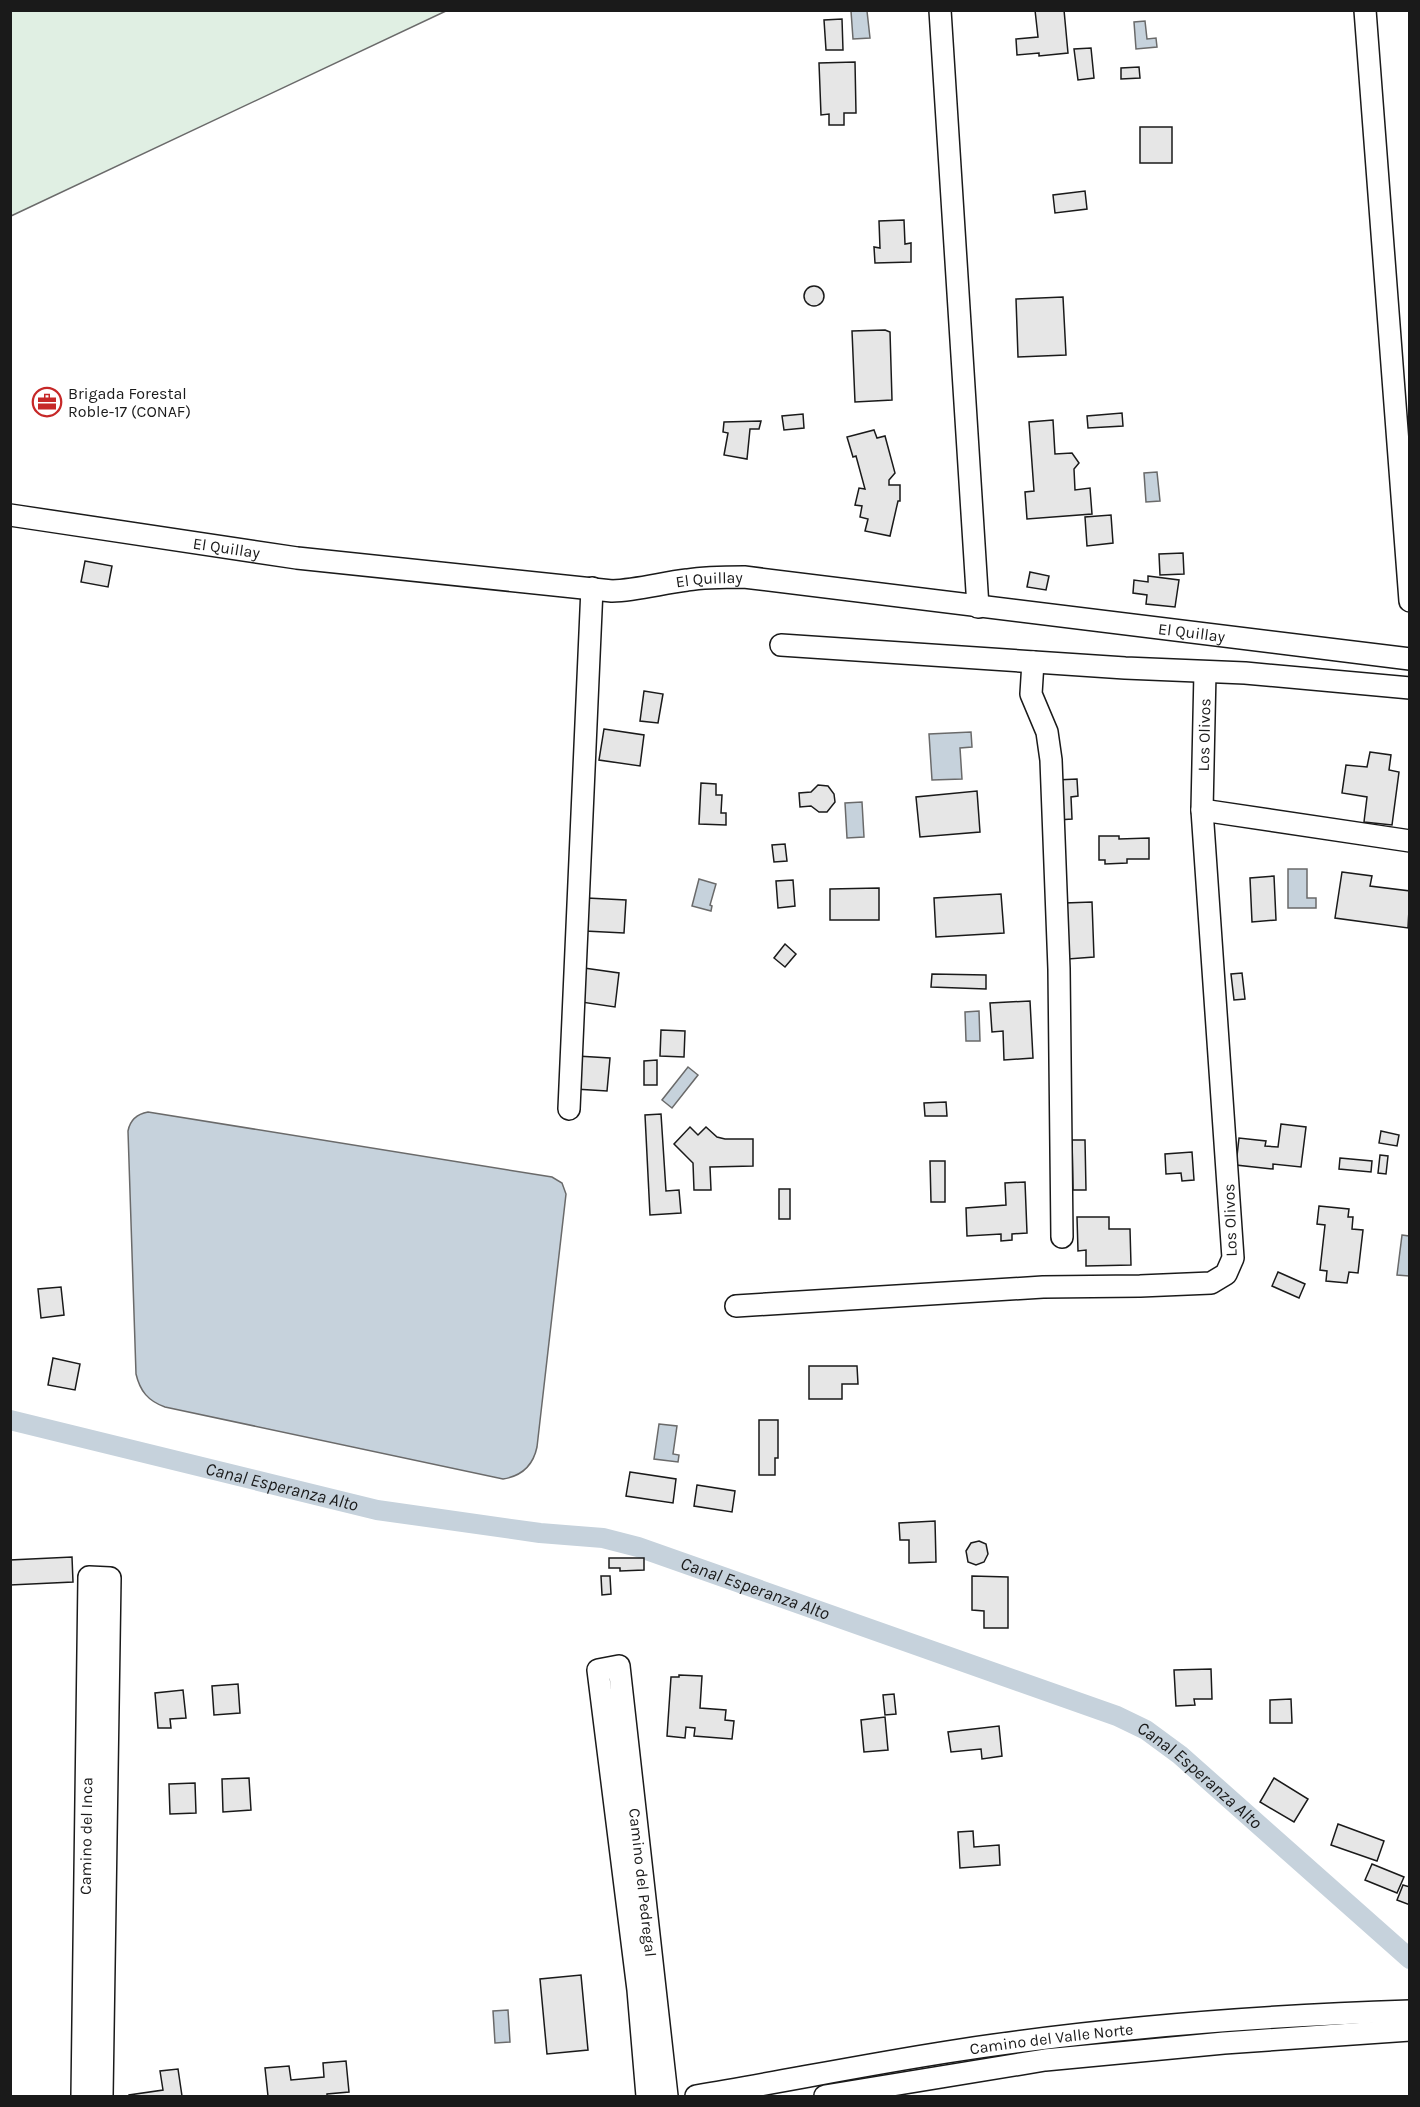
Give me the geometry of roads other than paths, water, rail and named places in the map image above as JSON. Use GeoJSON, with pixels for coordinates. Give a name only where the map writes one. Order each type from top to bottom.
{"type":"FeatureCollection","features":[{"type":"Feature","properties":{"kind":"street"},"geometry":{"type":"LineString","coordinates":[[940,10],[978,607]]}},
{"type":"Feature","properties":{"kind":"street"},"geometry":{"type":"LineString","coordinates":[[1365,10],[1410,601]]}},
{"type":"Feature","properties":{"kind":"street","name":"El Quillay"},"geometry":{"type":"LineString","coordinates":[[10,514],[297,558],[612,591],[635,590],[686,580],[744,577],[1410,659]]}},
{"type":"Feature","properties":{"kind":"street"},"geometry":{"type":"LineString","coordinates":[[569,1109],[592,588]]}},
{"type":"Feature","properties":{"kind":"street"},"geometry":{"type":"LineString","coordinates":[[782,645],[1304,678],[1410,688]]}},
{"type":"Feature","properties":{"kind":"street"},"geometry":{"type":"LineString","coordinates":[[1033,662],[1031,694],[1047,732],[1051,760],[1059,969],[1062,1237]]}},
{"type":"Feature","properties":{"kind":"street","name":"Los Olivos"},"geometry":{"type":"LineString","coordinates":[[736,1306],[1043,1287],[1140,1286],[1211,1282],[1226,1274],[1233,1258],[1202,810],[1205,672]]}},
{"type":"Feature","properties":{"kind":"street"},"geometry":{"type":"LineString","coordinates":[[1202,810],[1410,841]]}},
{"type":"Feature","properties":{"kind":"street","name":"Camino del Inca"},"geometry":{"type":"LineString","coordinates":[[82,2097],[89,1577],[110,1578],[102,2097]]}},
{"type":"Feature","properties":{"kind":"street","name":"Camino del Pedregal"},"geometry":{"type":"LineString","coordinates":[[647,2097],[638,1990],[598,1670],[620,1666],[667,2097]]}},
{"type":"Feature","properties":{"kind":"street","name":"Camino del Valle Norte"},"geometry":{"type":"LineString","coordinates":[[696,2097],[948,2052],[1040,2039],[1235,2020],[1410,2011]]}},
{"type":"Feature","properties":{"kind":"street","name":"Camino del Valle Norte"},"geometry":{"type":"LineString","coordinates":[[825,2097],[1045,2060],[1213,2044],[1410,2030]]}},
{"type":"Feature","properties":{"kind":"waterway","name":"Canal Esperanza Alto"},"geometry":{"type":"LineString","coordinates":[[10,1420],[377,1510],[540,1533],[603,1538],[638,1547],[1117,1716],[1146,1730],[1180,1755],[1410,1959]]}},
{"type":"Feature","properties":{"kind":"place","name":"Brigada Forestal Roble-17 (CONAF)"},"geometry":{"type":"Point","coordinates":[47,402]}}]}
